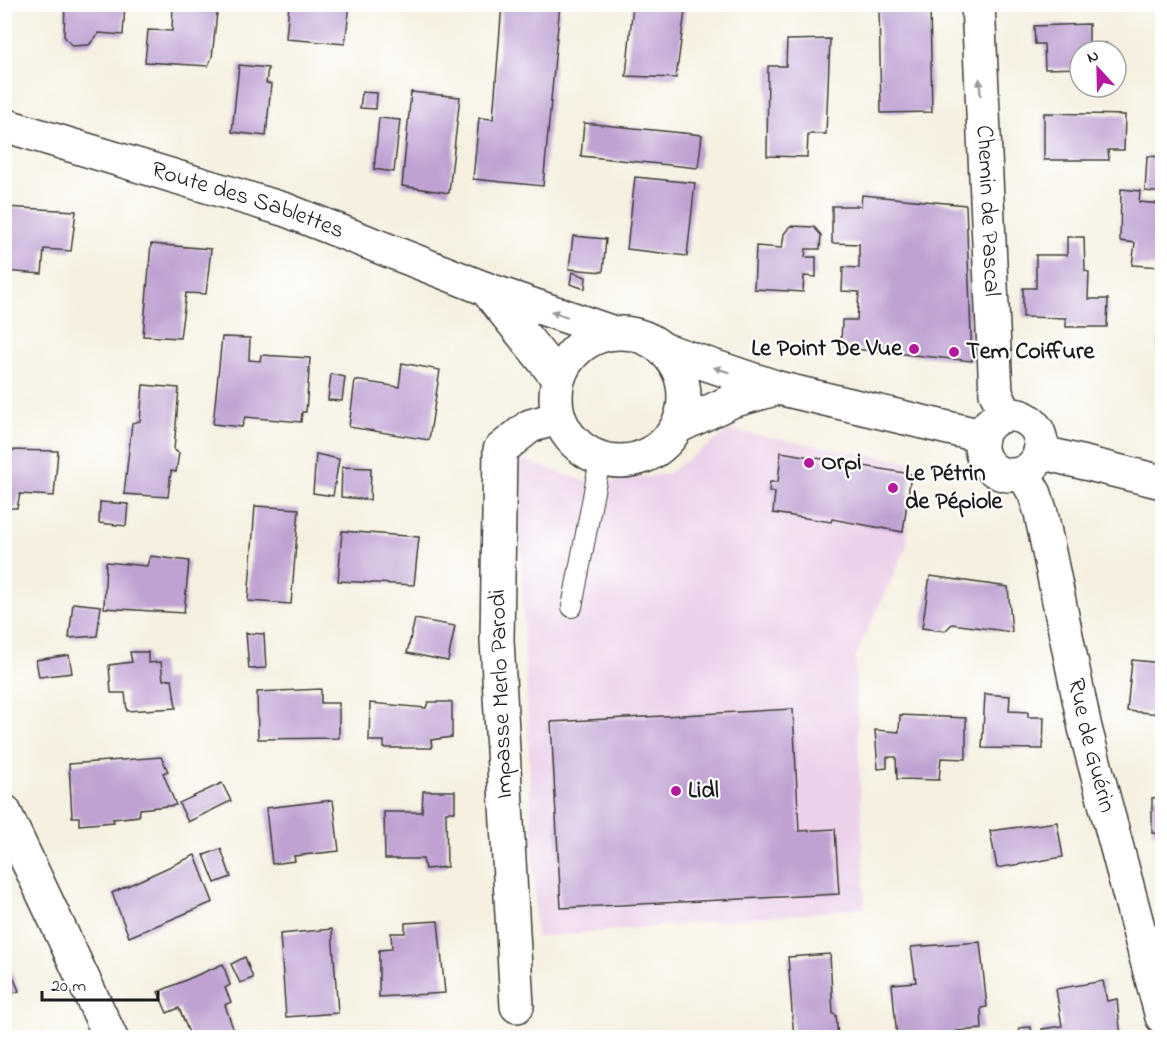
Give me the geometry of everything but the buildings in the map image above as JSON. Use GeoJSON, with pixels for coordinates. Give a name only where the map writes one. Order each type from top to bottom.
{"type":"FeatureCollection","features":[{"type":"Feature","properties":{"kind":"main road","name":"Chemin de Pascal"},"geometry":{"type":"LineString","coordinates":[[978,4],[996,393],[994,426]]}},
{"type":"Feature","properties":{"kind":"main road","name":"Route des Sablettes"},"geometry":{"type":"LineString","coordinates":[[4,125],[286,210],[486,289],[614,333]]}},
{"type":"Feature","properties":{"kind":"main road","name":"Route des Sablettes"},"geometry":{"type":"LineString","coordinates":[[486,289],[558,378]]}},
{"type":"Feature","properties":{"kind":"main road"},"geometry":{"type":"LineString","coordinates":[[614,333],[632,333],[650,339],[665,350],[676,365],[683,382],[685,400],[679,426],[663,446],[641,459],[600,460],[571,440],[558,418],[555,399],[558,378],[567,360],[580,346],[596,337],[614,333]]}},
{"type":"Feature","properties":{"kind":"main road"},"geometry":{"type":"LineString","coordinates":[[665,350],[778,388],[994,426],[1021,417],[1033,424],[1040,437],[1032,462]]}},
{"type":"Feature","properties":{"kind":"main road"},"geometry":{"type":"LineString","coordinates":[[679,426],[732,401],[778,388]]}},
{"type":"Feature","properties":{"kind":"main road","name":"Impasse Merlo Parodi"},"geometry":{"type":"LineString","coordinates":[[517,1006],[496,640],[500,450],[530,426],[558,418]]}},
{"type":"Feature","properties":{"kind":"main road"},"geometry":{"type":"LineString","coordinates":[[994,426],[982,453],[991,468],[1006,475],[1032,462],[1162,482]]}},
{"type":"Feature","properties":{"kind":"main road","name":"Rue de Guérin"},"geometry":{"type":"LineString","coordinates":[[1032,462],[1035,494],[1041,513],[1085,728],[1162,1017]]}},
{"type":"Feature","properties":{"kind":"main road"},"geometry":{"type":"LineString","coordinates":[[4,811],[111,1038]]}},
{"type":"Feature","properties":{"kind":"lane"},"geometry":{"type":"LineString","coordinates":[[572,607],[600,460]]}},
{"type":"Feature","properties":{"kind":"shaded area"},"geometry":{"type":"Polygon","coordinates":[[[730,430],[909,462],[907,546],[855,657],[865,908],[536,937],[517,458],[593,484],[667,474],[730,430]]]}},
{"type":"Feature","properties":{"kind":"place","name":"Le Point De Vue"},"geometry":{"type":"Point","coordinates":[914,349]}},
{"type":"Feature","properties":{"kind":"place","name":"Tem Coiffure"},"geometry":{"type":"Point","coordinates":[954,352]}},
{"type":"Feature","properties":{"kind":"place","name":"Orpi"},"geometry":{"type":"Point","coordinates":[809,463]}},
{"type":"Feature","properties":{"kind":"place","name":"Le Pétrin de Pépiole"},"geometry":{"type":"Point","coordinates":[893,488]}},
{"type":"Feature","properties":{"kind":"place","name":"Lidl"},"geometry":{"type":"Point","coordinates":[676,791]}}]}
